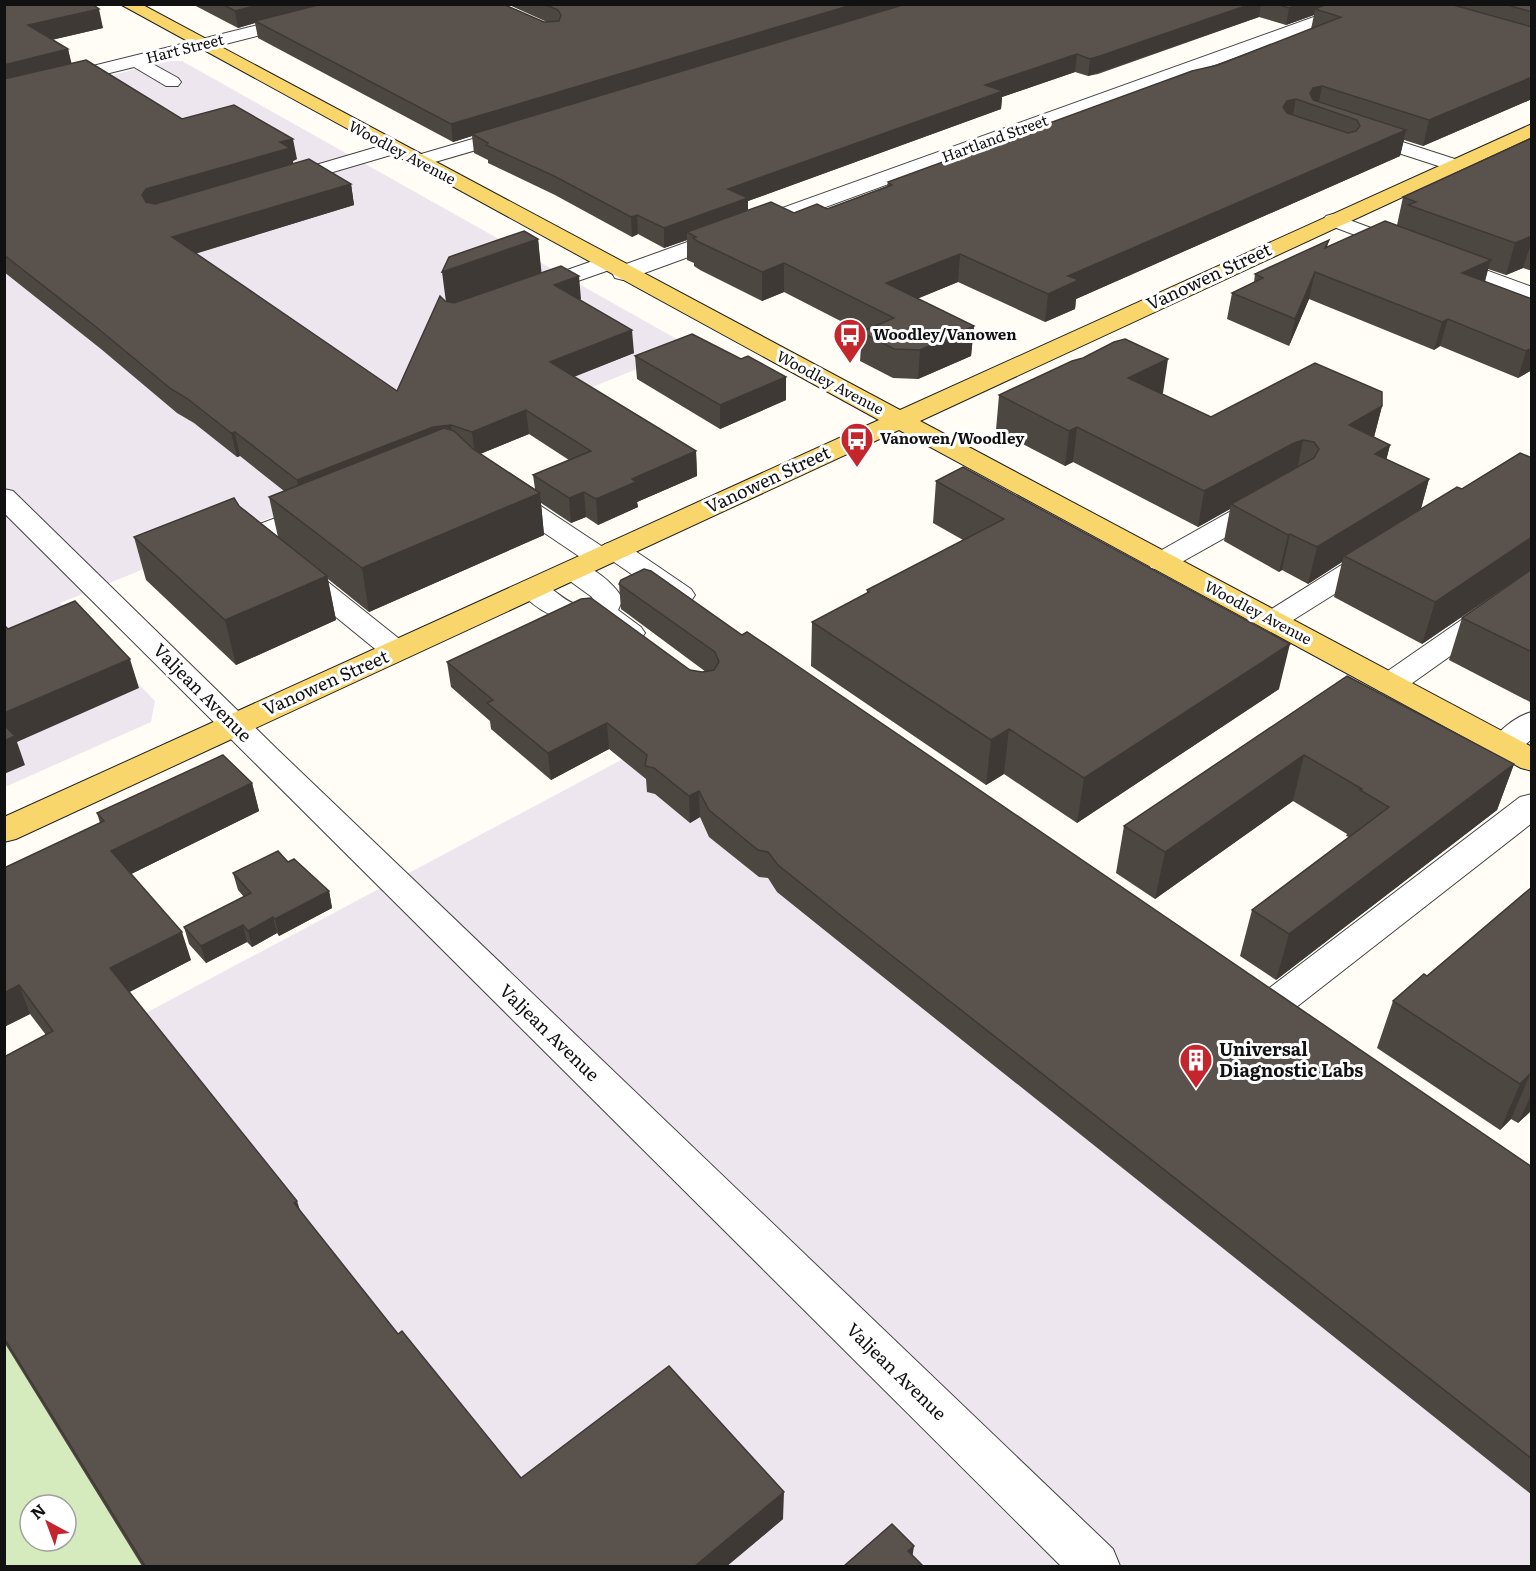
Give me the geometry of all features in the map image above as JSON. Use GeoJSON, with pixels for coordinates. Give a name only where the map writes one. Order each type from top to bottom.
{"type":"FeatureCollection","features":[{"type":"Feature","properties":{"kind":"main road","name":"Woodley Avenue"},"geometry":{"type":"LineString","coordinates":[[128,4],[1532,761]]}},
{"type":"Feature","properties":{"kind":"main road","name":"Vanowen Street"},"geometry":{"type":"LineString","coordinates":[[4,831],[1532,130]]}},
{"type":"Feature","properties":{"kind":"street","name":"Hart Street"},"geometry":{"type":"LineString","coordinates":[[4,94],[365,4]]}},
{"type":"Feature","properties":{"kind":"street","name":"Hartland Street"},"geometry":{"type":"LineString","coordinates":[[513,297],[615,268],[1366,4]]}},
{"type":"Feature","properties":{"kind":"street"},"geometry":{"type":"LineString","coordinates":[[136,61],[172,82]]}},
{"type":"Feature","properties":{"kind":"street"},"geometry":{"type":"LineString","coordinates":[[418,161],[533,127]]}},
{"type":"Feature","properties":{"kind":"street"},"geometry":{"type":"LineString","coordinates":[[1338,127],[1455,165]]}},
{"type":"Feature","properties":{"kind":"street"},"geometry":{"type":"LineString","coordinates":[[262,187],[394,148]]}},
{"type":"Feature","properties":{"kind":"street"},"geometry":{"type":"LineString","coordinates":[[1396,170],[1424,179]]}},
{"type":"Feature","properties":{"kind":"street"},"geometry":{"type":"LineString","coordinates":[[1333,220],[1527,289]]}},
{"type":"Feature","properties":{"kind":"street"},"geometry":{"type":"LineString","coordinates":[[483,478],[711,615]]}},
{"type":"Feature","properties":{"kind":"street"},"geometry":{"type":"LineString","coordinates":[[1161,562],[1286,491]]}},
{"type":"Feature","properties":{"kind":"street","name":"Valjean Avenue"},"geometry":{"type":"LineString","coordinates":[[4,497],[234,725],[1095,1566]]}},
{"type":"Feature","properties":{"kind":"street"},"geometry":{"type":"LineString","coordinates":[[340,501],[267,531],[260,536],[260,541],[396,651]]}},
{"type":"Feature","properties":{"kind":"street"},"geometry":{"type":"LineString","coordinates":[[1272,621],[1400,541]]}},
{"type":"Feature","properties":{"kind":"street"},"geometry":{"type":"LineString","coordinates":[[532,588],[565,612],[576,615],[599,610],[606,606],[608,599],[604,592],[573,570]]}},
{"type":"Feature","properties":{"kind":"street"},"geometry":{"type":"LineString","coordinates":[[1390,684],[1532,584]]}},
{"type":"Feature","properties":{"kind":"street"},"geometry":{"type":"LineString","coordinates":[[599,610],[656,652]]}},
{"type":"Feature","properties":{"kind":"street"},"geometry":{"type":"LineString","coordinates":[[1504,746],[1532,722]]}},
{"type":"Feature","properties":{"kind":"street"},"geometry":{"type":"LineString","coordinates":[[1277,1002],[1532,805]]}},
{"type":"Feature","properties":{"kind":"street"},"geometry":{"type":"LineString","coordinates":[[1248,982],[1306,1023]]}},
{"type":"Feature","properties":{"kind":"shaded area"},"geometry":{"type":"Polygon","coordinates":[[[169,61],[182,61],[691,347],[60,603],[155,701],[151,722],[5,787],[4,102],[169,61]]]}},
{"type":"Feature","properties":{"kind":"shaded area"},"geometry":{"type":"Polygon","coordinates":[[[775,678],[1531,1203],[1531,1566],[143,1566],[5,1088],[775,678]]]}},
{"type":"Feature","properties":{"kind":"green space"},"geometry":{"type":"Polygon","coordinates":[[[5,1339],[143,1566],[5,1566],[5,1339]]]}},
{"type":"Feature","properties":{"kind":"building"},"geometry":{"type":"Polygon","coordinates":[[[4,4],[92,4],[99,9],[28,25],[68,49],[4,65],[4,4]]]}},
{"type":"Feature","properties":{"kind":"building"},"geometry":{"type":"Polygon","coordinates":[[[222,4],[262,4],[235,11],[222,4]]]}},
{"type":"Feature","properties":{"kind":"building"},"geometry":{"type":"Polygon","coordinates":[[[322,4],[503,4],[544,22],[559,21],[561,15],[558,10],[544,4],[855,4],[451,124],[255,21],[322,4]]]}},
{"type":"Feature","properties":{"kind":"building"},"geometry":{"type":"Polygon","coordinates":[[[906,4],[1251,4],[1100,56],[1090,59],[1077,54],[985,85],[1003,91],[728,189],[748,198],[664,228],[637,215],[631,217],[554,176],[486,145],[488,143],[472,134],[906,4]]]}},
{"type":"Feature","properties":{"kind":"building"},"geometry":{"type":"Polygon","coordinates":[[[1276,4],[1299,4],[1289,8],[1276,4]]]}},
{"type":"Feature","properties":{"kind":"building"},"geometry":{"type":"Polygon","coordinates":[[[1327,4],[1450,4],[1532,27],[1532,77],[1429,120],[1322,86],[1313,88],[1310,93],[1313,100],[1406,130],[1068,276],[1079,280],[1048,294],[960,254],[886,283],[974,326],[920,350],[894,349],[861,332],[894,318],[784,263],[762,272],[699,242],[693,238],[696,237],[687,232],[771,202],[794,213],[817,204],[827,209],[892,185],[888,182],[1192,71],[1218,65],[1341,17],[1315,9],[1327,4]],[[1296,99],[1287,101],[1283,107],[1287,113],[1348,133],[1356,131],[1360,126],[1357,120],[1296,99]]]}},
{"type":"Feature","properties":{"kind":"building"},"geometry":{"type":"Polygon","coordinates":[[[1504,4],[1532,4],[1532,12],[1504,4]]]}},
{"type":"Feature","properties":{"kind":"building"},"geometry":{"type":"Polygon","coordinates":[[[86,60],[182,119],[234,105],[293,139],[280,142],[290,148],[146,189],[142,195],[146,202],[155,204],[309,159],[351,184],[172,237],[397,391],[440,296],[445,301],[454,303],[561,266],[579,276],[554,285],[632,330],[550,362],[696,451],[632,479],[636,482],[596,499],[584,492],[569,498],[533,475],[591,451],[526,410],[472,432],[451,425],[433,427],[297,480],[235,432],[231,433],[188,399],[171,389],[4,255],[4,79],[86,60]]]}},
{"type":"Feature","properties":{"kind":"building"},"geometry":{"type":"Polygon","coordinates":[[[1532,138],[1532,236],[1515,243],[1408,205],[1416,202],[1403,197],[1532,138]]]}},
{"type":"Feature","properties":{"kind":"building"},"geometry":{"type":"Polygon","coordinates":[[[1385,221],[1491,260],[1462,273],[1532,299],[1532,348],[1526,351],[1448,319],[1442,322],[1315,272],[1295,319],[1232,293],[1263,278],[1255,274],[1329,240],[1325,248],[1385,221]]]}},
{"type":"Feature","properties":{"kind":"building"},"geometry":{"type":"Polygon","coordinates":[[[524,231],[538,239],[442,272],[449,257],[524,231]]]}},
{"type":"Feature","properties":{"kind":"building"},"geometry":{"type":"Polygon","coordinates":[[[692,334],[741,359],[748,356],[786,377],[720,405],[635,356],[692,334]]]}},
{"type":"Feature","properties":{"kind":"building"},"geometry":{"type":"Polygon","coordinates":[[[1125,339],[1168,359],[1128,378],[1211,417],[1315,363],[1382,392],[1382,406],[1349,425],[1390,445],[1375,454],[1429,479],[1317,547],[1288,535],[1231,504],[1314,458],[1319,449],[1314,442],[1303,440],[1294,443],[1204,491],[1077,427],[1069,431],[999,395],[1125,339]]]}},
{"type":"Feature","properties":{"kind":"building"},"geometry":{"type":"Polygon","coordinates":[[[444,428],[454,431],[473,449],[540,493],[362,568],[269,497],[444,428]]]}},
{"type":"Feature","properties":{"kind":"building"},"geometry":{"type":"Polygon","coordinates":[[[1520,453],[1532,458],[1532,537],[1435,602],[1344,556],[1457,487],[1462,489],[1520,453]]]}},
{"type":"Feature","properties":{"kind":"building"},"geometry":{"type":"Polygon","coordinates":[[[963,467],[1290,644],[1084,778],[1009,729],[991,740],[812,622],[869,592],[867,590],[1004,519],[936,481],[963,467]]]}},
{"type":"Feature","properties":{"kind":"building"},"geometry":{"type":"Polygon","coordinates":[[[234,498],[239,506],[327,576],[225,620],[134,537],[234,498]]]}},
{"type":"Feature","properties":{"kind":"building"},"geometry":{"type":"Polygon","coordinates":[[[644,569],[651,571],[742,635],[747,632],[783,656],[1532,1167],[1532,1459],[844,918],[778,865],[768,852],[758,850],[709,810],[699,791],[689,796],[654,768],[645,766],[647,755],[607,723],[548,753],[487,703],[493,700],[447,662],[581,599],[591,598],[690,670],[702,672],[714,670],[719,662],[715,652],[619,584],[621,580],[644,569]]]}},
{"type":"Feature","properties":{"kind":"building"},"geometry":{"type":"Polygon","coordinates":[[[1532,569],[1532,652],[1462,618],[1532,569]]]}},
{"type":"Feature","properties":{"kind":"building"},"geometry":{"type":"Polygon","coordinates":[[[75,601],[130,659],[4,713],[4,625],[8,629],[75,601]]]}},
{"type":"Feature","properties":{"kind":"building"},"geometry":{"type":"Polygon","coordinates":[[[1347,676],[1514,764],[1289,934],[1252,910],[1389,807],[1304,755],[1165,852],[1124,826],[1347,676]]]}},
{"type":"Feature","properties":{"kind":"building"},"geometry":{"type":"Polygon","coordinates":[[[4,725],[15,736],[4,741],[4,725]]]}},
{"type":"Feature","properties":{"kind":"building"},"geometry":{"type":"Polygon","coordinates":[[[223,755],[252,783],[111,851],[182,932],[110,968],[297,1201],[294,1203],[398,1334],[402,1331],[521,1478],[669,1366],[784,1492],[695,1566],[145,1566],[4,1338],[4,1057],[53,1031],[19,985],[4,993],[4,868],[104,821],[97,813],[223,755]]]}},
{"type":"Feature","properties":{"kind":"building"},"geometry":{"type":"Polygon","coordinates":[[[278,851],[288,862],[294,859],[329,891],[248,931],[243,925],[201,946],[184,927],[251,893],[233,873],[278,851]]]}},
{"type":"Feature","properties":{"kind":"building"},"geometry":{"type":"Polygon","coordinates":[[[1532,887],[1532,1072],[1520,1084],[1393,1001],[1424,974],[1427,976],[1532,887]]]}},
{"type":"Feature","properties":{"kind":"building"},"geometry":{"type":"Polygon","coordinates":[[[892,1524],[914,1546],[908,1551],[923,1566],[844,1566],[892,1524]]]}},
{"type":"Feature","properties":{"kind":"place","name":"Woodley/Vanowen"},"geometry":{"type":"Point","coordinates":[850,364]}},
{"type":"Feature","properties":{"kind":"place","name":"Vanowen/Woodley"},"geometry":{"type":"Point","coordinates":[857,468]}},
{"type":"Feature","properties":{"kind":"place","name":"Universal Diagnostic Labs"},"geometry":{"type":"Point","coordinates":[1196,1089]}}]}
